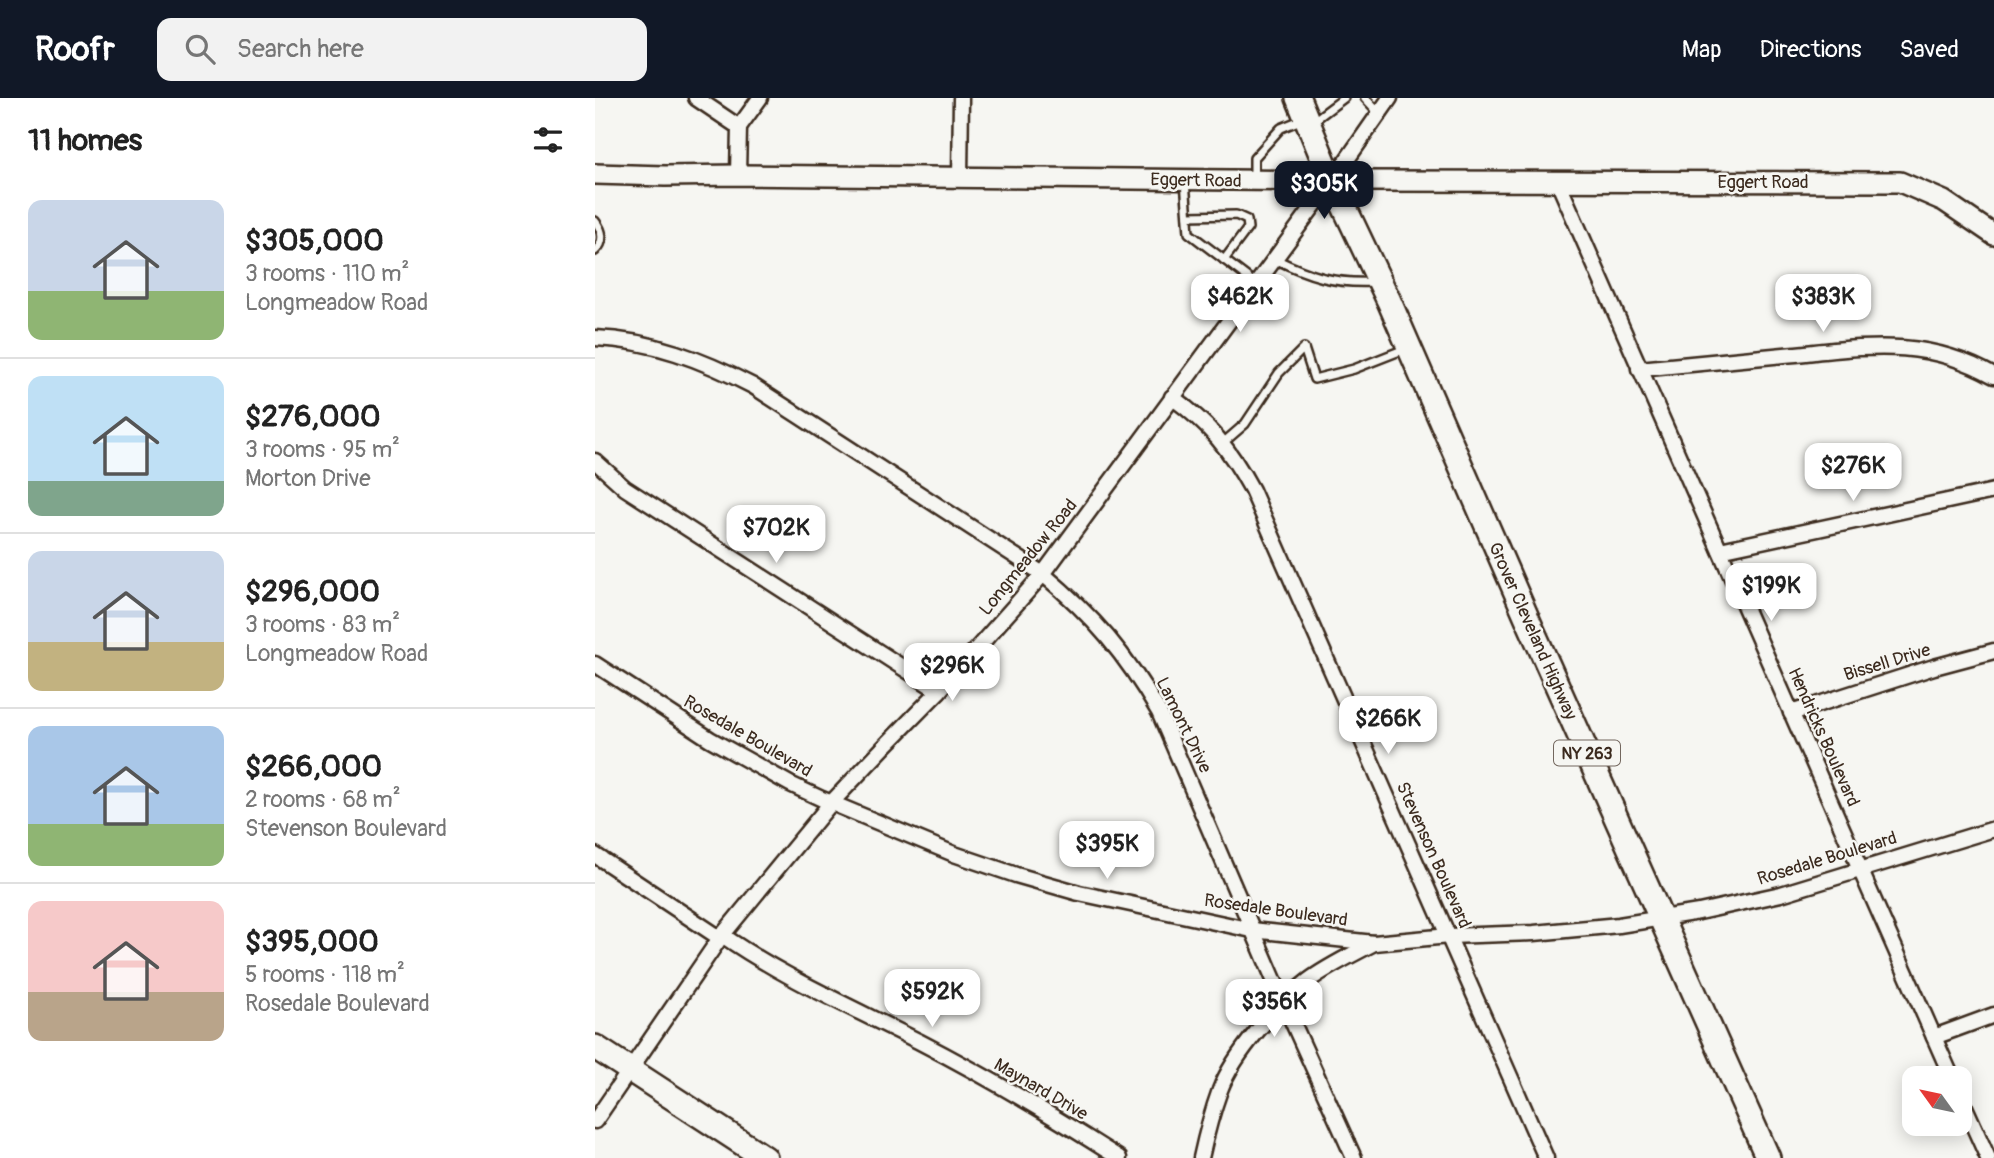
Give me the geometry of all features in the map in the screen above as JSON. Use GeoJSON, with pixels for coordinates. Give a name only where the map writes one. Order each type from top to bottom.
{"type":"FeatureCollection","features":[{"type":"Feature","properties":{"kind":"main road","name":"NY 263"},"geometry":{"type":"LineString","coordinates":[[1305,113],[1332,181]]}},
{"type":"Feature","properties":{"kind":"main road","name":"Grover Cleveland Highway"},"geometry":{"type":"LineString","coordinates":[[1332,181],[1380,281],[1768,1158]]}},
{"type":"Feature","properties":{"kind":"main road"},"geometry":{"type":"LineString","coordinates":[[595,1047],[765,1158]]}},
{"type":"Feature","properties":{"kind":"street"},"geometry":{"type":"LineString","coordinates":[[696,98],[739,127]]}},
{"type":"Feature","properties":{"kind":"street"},"geometry":{"type":"LineString","coordinates":[[738,175],[739,127],[760,98]]}},
{"type":"Feature","properties":{"kind":"street"},"geometry":{"type":"LineString","coordinates":[[960,178],[961,98]]}},
{"type":"Feature","properties":{"kind":"street","name":"Longmeadow Road"},"geometry":{"type":"LineString","coordinates":[[595,1121],[721,936],[831,803],[939,691],[1042,574],[1332,181],[1390,98]]}},
{"type":"Feature","properties":{"kind":"street","name":"Eggert Road"},"geometry":{"type":"LineString","coordinates":[[595,174],[1254,181],[1900,182],[1944,201],[1994,235]]}},
{"type":"Feature","properties":{"kind":"street","name":"Hendricks Boulevard"},"geometry":{"type":"LineString","coordinates":[[1558,182],[1947,1066]]}},
{"type":"Feature","properties":{"kind":"street","name":"Lamont Drive"},"geometry":{"type":"LineString","coordinates":[[595,338],[670,351],[702,361],[743,381],[1042,574],[1094,621],[1113,642],[1159,712],[1283,1003],[1354,1158]]}},
{"type":"Feature","properties":{"kind":"street"},"geometry":{"type":"LineString","coordinates":[[1639,369],[1872,346],[1919,349],[1943,354],[1970,363],[1994,376]]}},
{"type":"Feature","properties":{"kind":"street","name":"Stevenson Boulevard"},"geometry":{"type":"LineString","coordinates":[[1172,397],[1197,416],[1223,443],[1252,489],[1546,1158]]}},
{"type":"Feature","properties":{"kind":"street"},"geometry":{"type":"LineString","coordinates":[[595,461],[625,488],[939,691]]}},
{"type":"Feature","properties":{"kind":"street"},"geometry":{"type":"LineString","coordinates":[[1720,550],[1994,491]]}},
{"type":"Feature","properties":{"kind":"street","name":"Bissell Drive"},"geometry":{"type":"LineString","coordinates":[[1791,713],[1907,675],[1994,651]]}},
{"type":"Feature","properties":{"kind":"street","name":"Rosedale Boulevard"},"geometry":{"type":"LineString","coordinates":[[595,664],[720,745],[790,784],[954,854],[1079,893],[1252,930],[1374,943],[1449,936],[1566,931],[1661,919],[1781,894],[1994,829]]}},
{"type":"Feature","properties":{"kind":"street","name":"Maynard Drive"},"geometry":{"type":"LineString","coordinates":[[595,855],[781,971],[924,1044],[1119,1158]]}},
{"type":"Feature","properties":{"kind":"street"},"geometry":{"type":"LineString","coordinates":[[1201,1158],[1221,1088],[1251,1039],[1283,1003],[1308,981],[1335,963],[1374,943]]}},
{"type":"Feature","properties":{"kind":"street"},"geometry":{"type":"LineString","coordinates":[[1934,1037],[1994,1015]]}},
{"type":"Feature","properties":{"kind":"street"},"geometry":{"type":"LineString","coordinates":[[1972,1123],[1988,1158]]}},
{"type":"Feature","properties":{"kind":"lane"},"geometry":{"type":"LineString","coordinates":[[1366,98],[1379,113]]}},
{"type":"Feature","properties":{"kind":"lane"},"geometry":{"type":"LineString","coordinates":[[1254,181],[1254,158],[1281,128],[1305,113],[1340,99]]}},
{"type":"Feature","properties":{"kind":"lane"},"geometry":{"type":"LineString","coordinates":[[1185,180],[1189,233],[1256,284]]}},
{"type":"Feature","properties":{"kind":"lane"},"geometry":{"type":"LineString","coordinates":[[1188,216],[1236,215],[1247,220],[1248,228],[1224,260]]}},
{"type":"Feature","properties":{"kind":"lane"},"geometry":{"type":"LineString","coordinates":[[595,221],[603,236],[595,251]]}},
{"type":"Feature","properties":{"kind":"lane"},"geometry":{"type":"LineString","coordinates":[[1274,259],[1309,275],[1350,284],[1380,281]]}},
{"type":"Feature","properties":{"kind":"lane"},"geometry":{"type":"LineString","coordinates":[[1223,443],[1245,424],[1279,373],[1304,348],[1314,379],[1354,369],[1409,347]]}}]}
